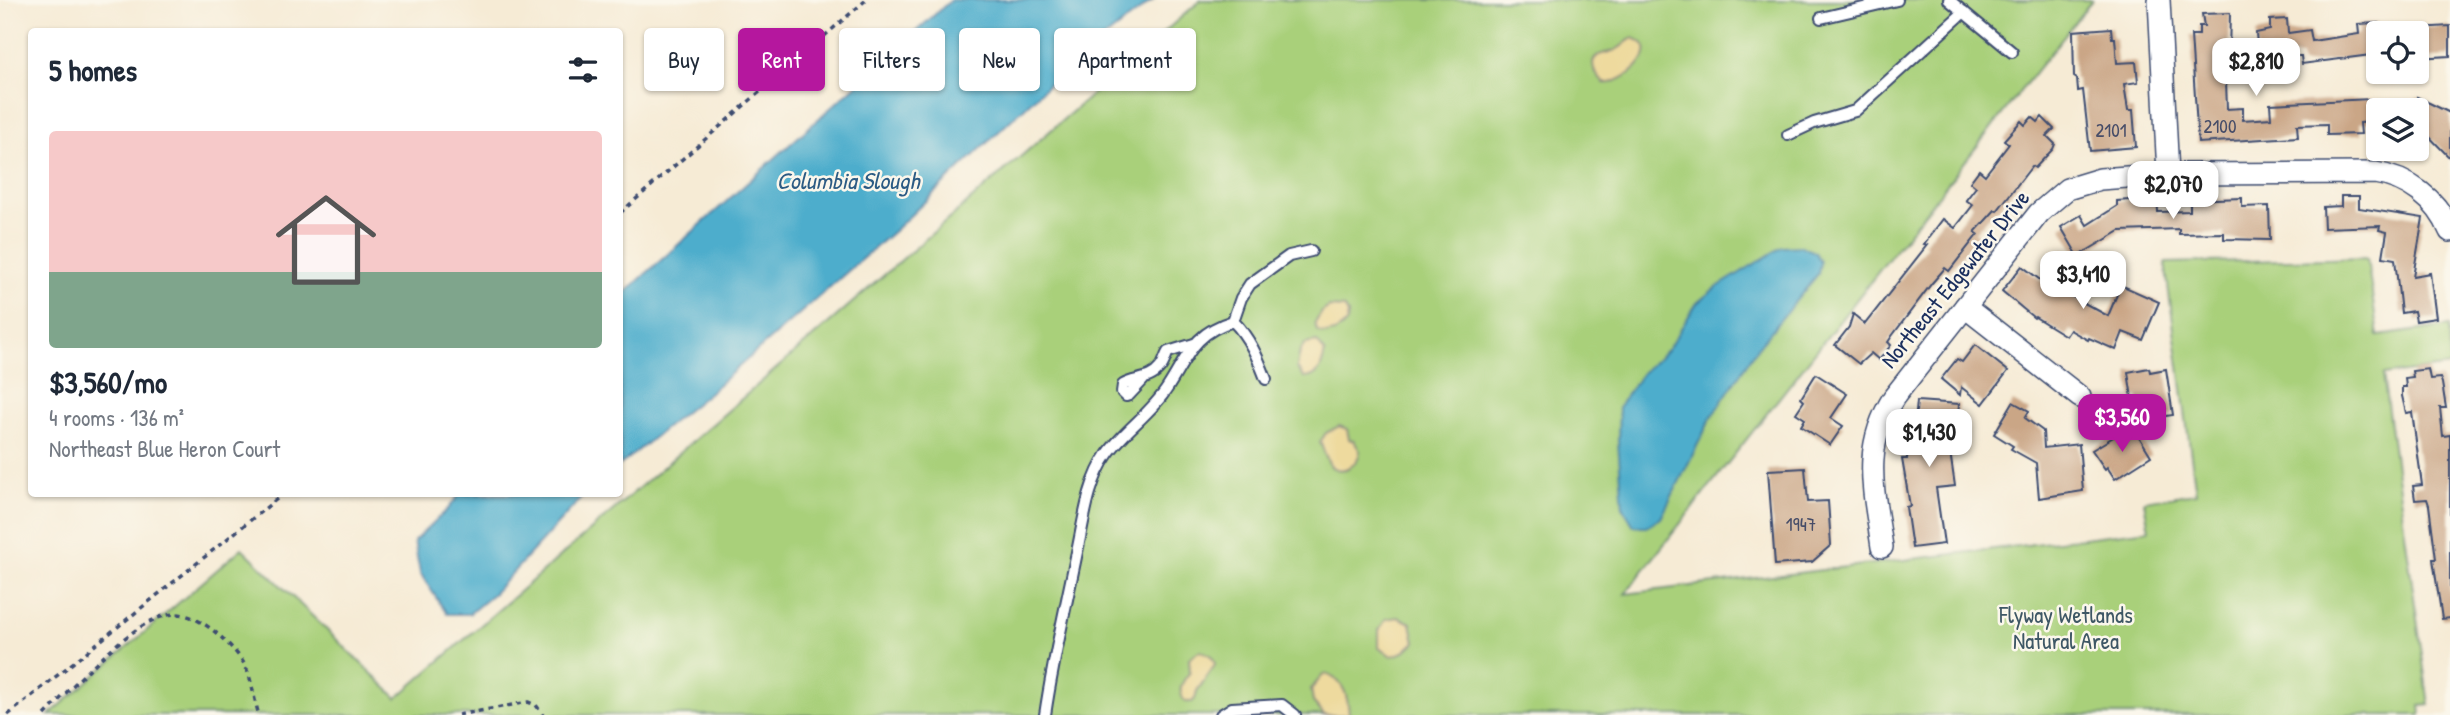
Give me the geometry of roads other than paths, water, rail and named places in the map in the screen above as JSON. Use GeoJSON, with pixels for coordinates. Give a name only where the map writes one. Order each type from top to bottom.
{"type":"FeatureCollection","features":[{"type":"Feature","properties":{"kind":"street"},"geometry":{"type":"LineString","coordinates":[[2159,0],[2168,174]]}},
{"type":"Feature","properties":{"kind":"street","name":"Northeast Edgewater Drive"},"geometry":{"type":"LineString","coordinates":[[1882,547],[1872,459],[1884,412],[2039,213],[2067,190],[2100,179],[2168,174],[2359,172],[2390,175],[2424,194],[2440,212],[2450,231]]}},
{"type":"Feature","properties":{"kind":"street"},"geometry":{"type":"LineString","coordinates":[[1965,307],[2080,397]]}},
{"type":"Feature","properties":{"kind":"lane"},"geometry":{"type":"LineString","coordinates":[[1821,18],[1897,0]]}},
{"type":"Feature","properties":{"kind":"lane"},"geometry":{"type":"LineString","coordinates":[[1949,0],[2012,52]]}},
{"type":"Feature","properties":{"kind":"lane"},"geometry":{"type":"LineString","coordinates":[[1788,135],[1814,123],[1855,111],[1964,12]]}},
{"type":"Feature","properties":{"kind":"lane"},"geometry":{"type":"LineString","coordinates":[[1233,321],[1241,298],[1250,284],[1289,256],[1311,251]]}},
{"type":"Feature","properties":{"kind":"lane"},"geometry":{"type":"LineString","coordinates":[[1045,715],[1052,670],[1092,486],[1107,455],[1147,415],[1168,387],[1184,357],[1196,343],[1221,325],[1233,321]]}},
{"type":"Feature","properties":{"kind":"lane"},"geometry":{"type":"LineString","coordinates":[[1233,321],[1243,330],[1266,379]]}},
{"type":"Feature","properties":{"kind":"lane"},"geometry":{"type":"LineString","coordinates":[[1143,380],[1160,369],[1168,352],[1196,343]]}},
{"type":"Feature","properties":{"kind":"lane"},"geometry":{"type":"LineString","coordinates":[[1221,715],[1231,708],[1282,705],[1295,715]]}},
{"type":"Feature","properties":{"kind":"water","name":"Columbia Slough"},"geometry":{"type":"Polygon","coordinates":[[[951,0],[1153,0],[1117,28],[1054,28],[1054,79],[896,229],[710,392],[623,463],[623,294],[850,91],[945,91],[945,28],[920,28],[951,0]]]}},
{"type":"Feature","properties":{"kind":"water"},"geometry":{"type":"Polygon","coordinates":[[[1801,246],[1815,252],[1820,262],[1818,274],[1758,347],[1712,416],[1661,518],[1648,526],[1634,526],[1623,508],[1618,442],[1619,406],[1642,373],[1668,349],[1697,303],[1714,289],[1782,247],[1801,246]]]}},
{"type":"Feature","properties":{"kind":"water"},"geometry":{"type":"Polygon","coordinates":[[[458,497],[582,497],[494,593],[469,614],[447,614],[420,573],[414,541],[458,497]]]}},
{"type":"Feature","properties":{"kind":"park label","name":"Flyway Wetlands Natural Area"},"geometry":{"type":"Point","coordinates":[2066,628]}}]}
